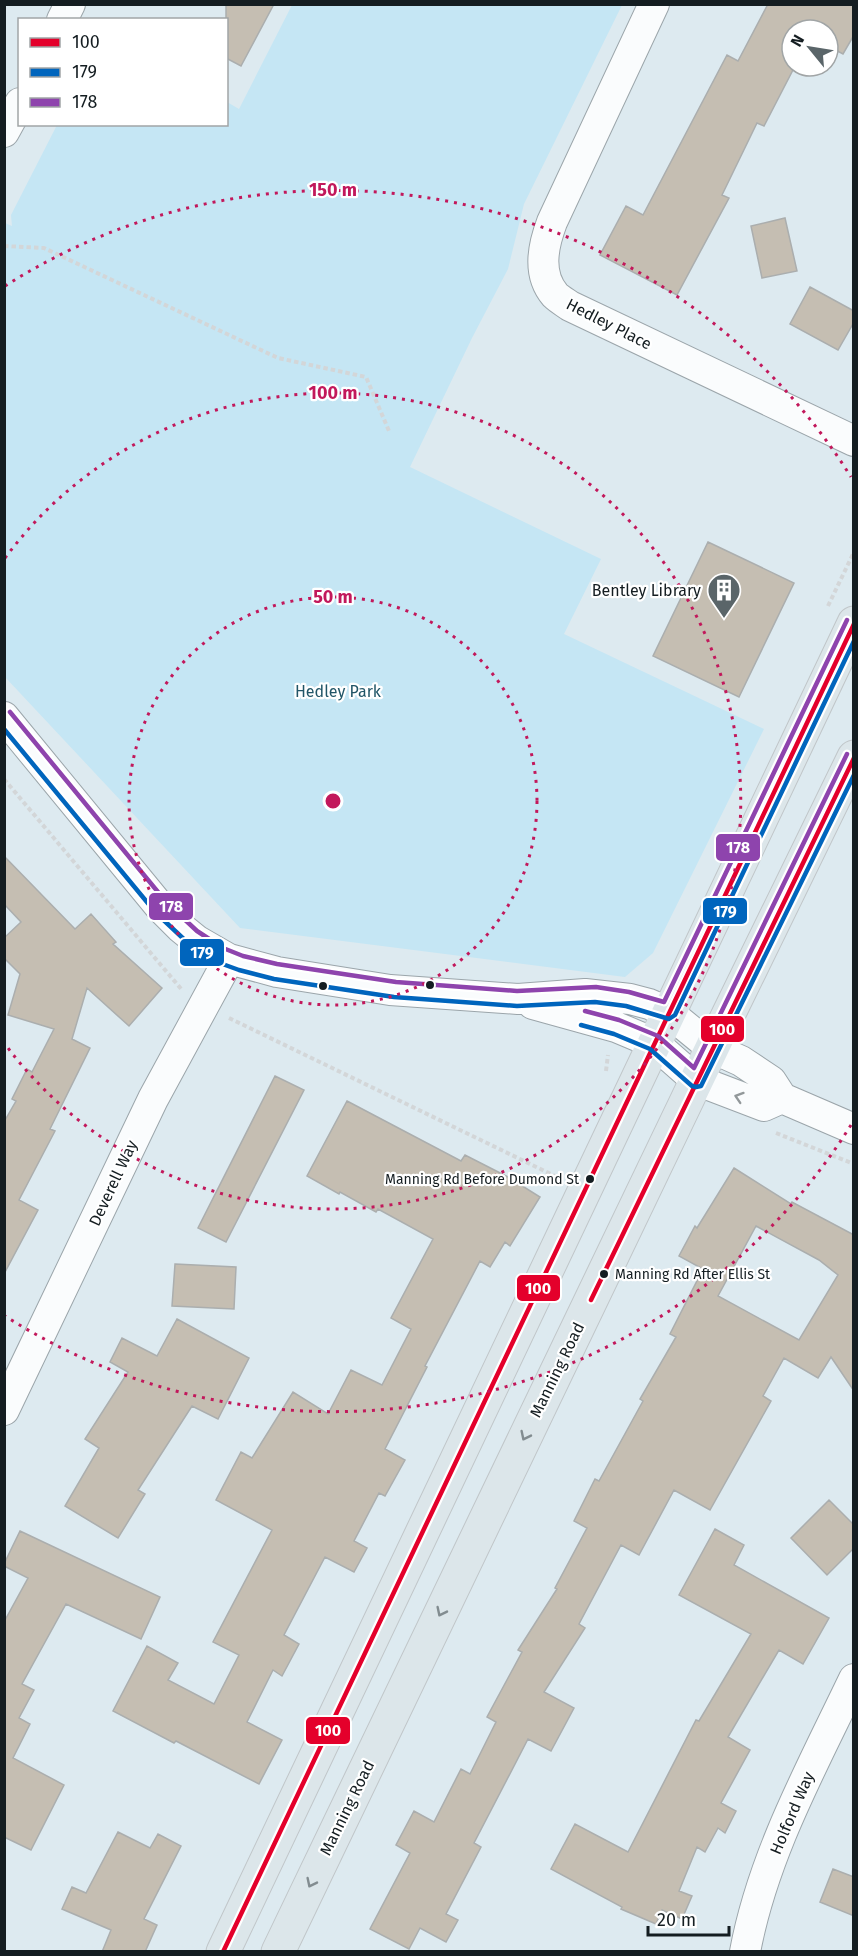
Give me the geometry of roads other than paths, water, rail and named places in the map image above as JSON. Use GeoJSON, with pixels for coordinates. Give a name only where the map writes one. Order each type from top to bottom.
{"type":"FeatureCollection","features":[{"type":"Feature","properties":{"kind":"main road"},"geometry":{"type":"LineString","coordinates":[[223,1952],[854,623]]}},
{"type":"Feature","properties":{"kind":"main road","name":"Manning Road"},"geometry":{"type":"LineString","coordinates":[[278,1952],[696,1080],[854,757]]}},
{"type":"Feature","properties":{"kind":"street"},"geometry":{"type":"LineString","coordinates":[[63,18],[70,4]]}},
{"type":"Feature","properties":{"kind":"street","name":"Hedley Place"},"geometry":{"type":"LineString","coordinates":[[654,4],[544,243],[545,275],[549,285],[556,296],[570,306],[854,441]]}},
{"type":"Feature","properties":{"kind":"street"},"geometry":{"type":"LineString","coordinates":[[4,132],[18,107]]}},
{"type":"Feature","properties":{"kind":"street"},"geometry":{"type":"LineString","coordinates":[[4,717],[161,908],[196,940],[229,959],[277,972],[390,990],[518,999],[585,994],[630,999],[649,1004],[668,1012],[712,1048],[741,1061],[771,1081],[782,1098],[854,1129]]}},
{"type":"Feature","properties":{"kind":"street","name":"Deverell Way"},"geometry":{"type":"LineString","coordinates":[[4,1410],[153,1099],[229,959]]}},
{"type":"Feature","properties":{"kind":"street"},"geometry":{"type":"LineString","coordinates":[[518,999],[616,1027],[654,1043],[696,1080],[764,1106],[782,1098]]}},
{"type":"Feature","properties":{"kind":"street","name":"Holford Way"},"geometry":{"type":"LineString","coordinates":[[745,1952],[751,1921],[784,1827],[854,1679]]}},
{"type":"Feature","properties":{"kind":"place","name":"Bentley Library"},"geometry":{"type":"Point","coordinates":[724,619]}},
{"type":"Feature","properties":{"kind":"place","name":"Manning Rd Before Dumond St"},"geometry":{"type":"Point","coordinates":[590,1179]}},
{"type":"Feature","properties":{"kind":"place","name":"Manning Rd After Ellis St"},"geometry":{"type":"Point","coordinates":[604,1274]}},
{"type":"Feature","properties":{"kind":"park label","name":"Hedley Park"},"geometry":{"type":"Point","coordinates":[338,691]}}]}
